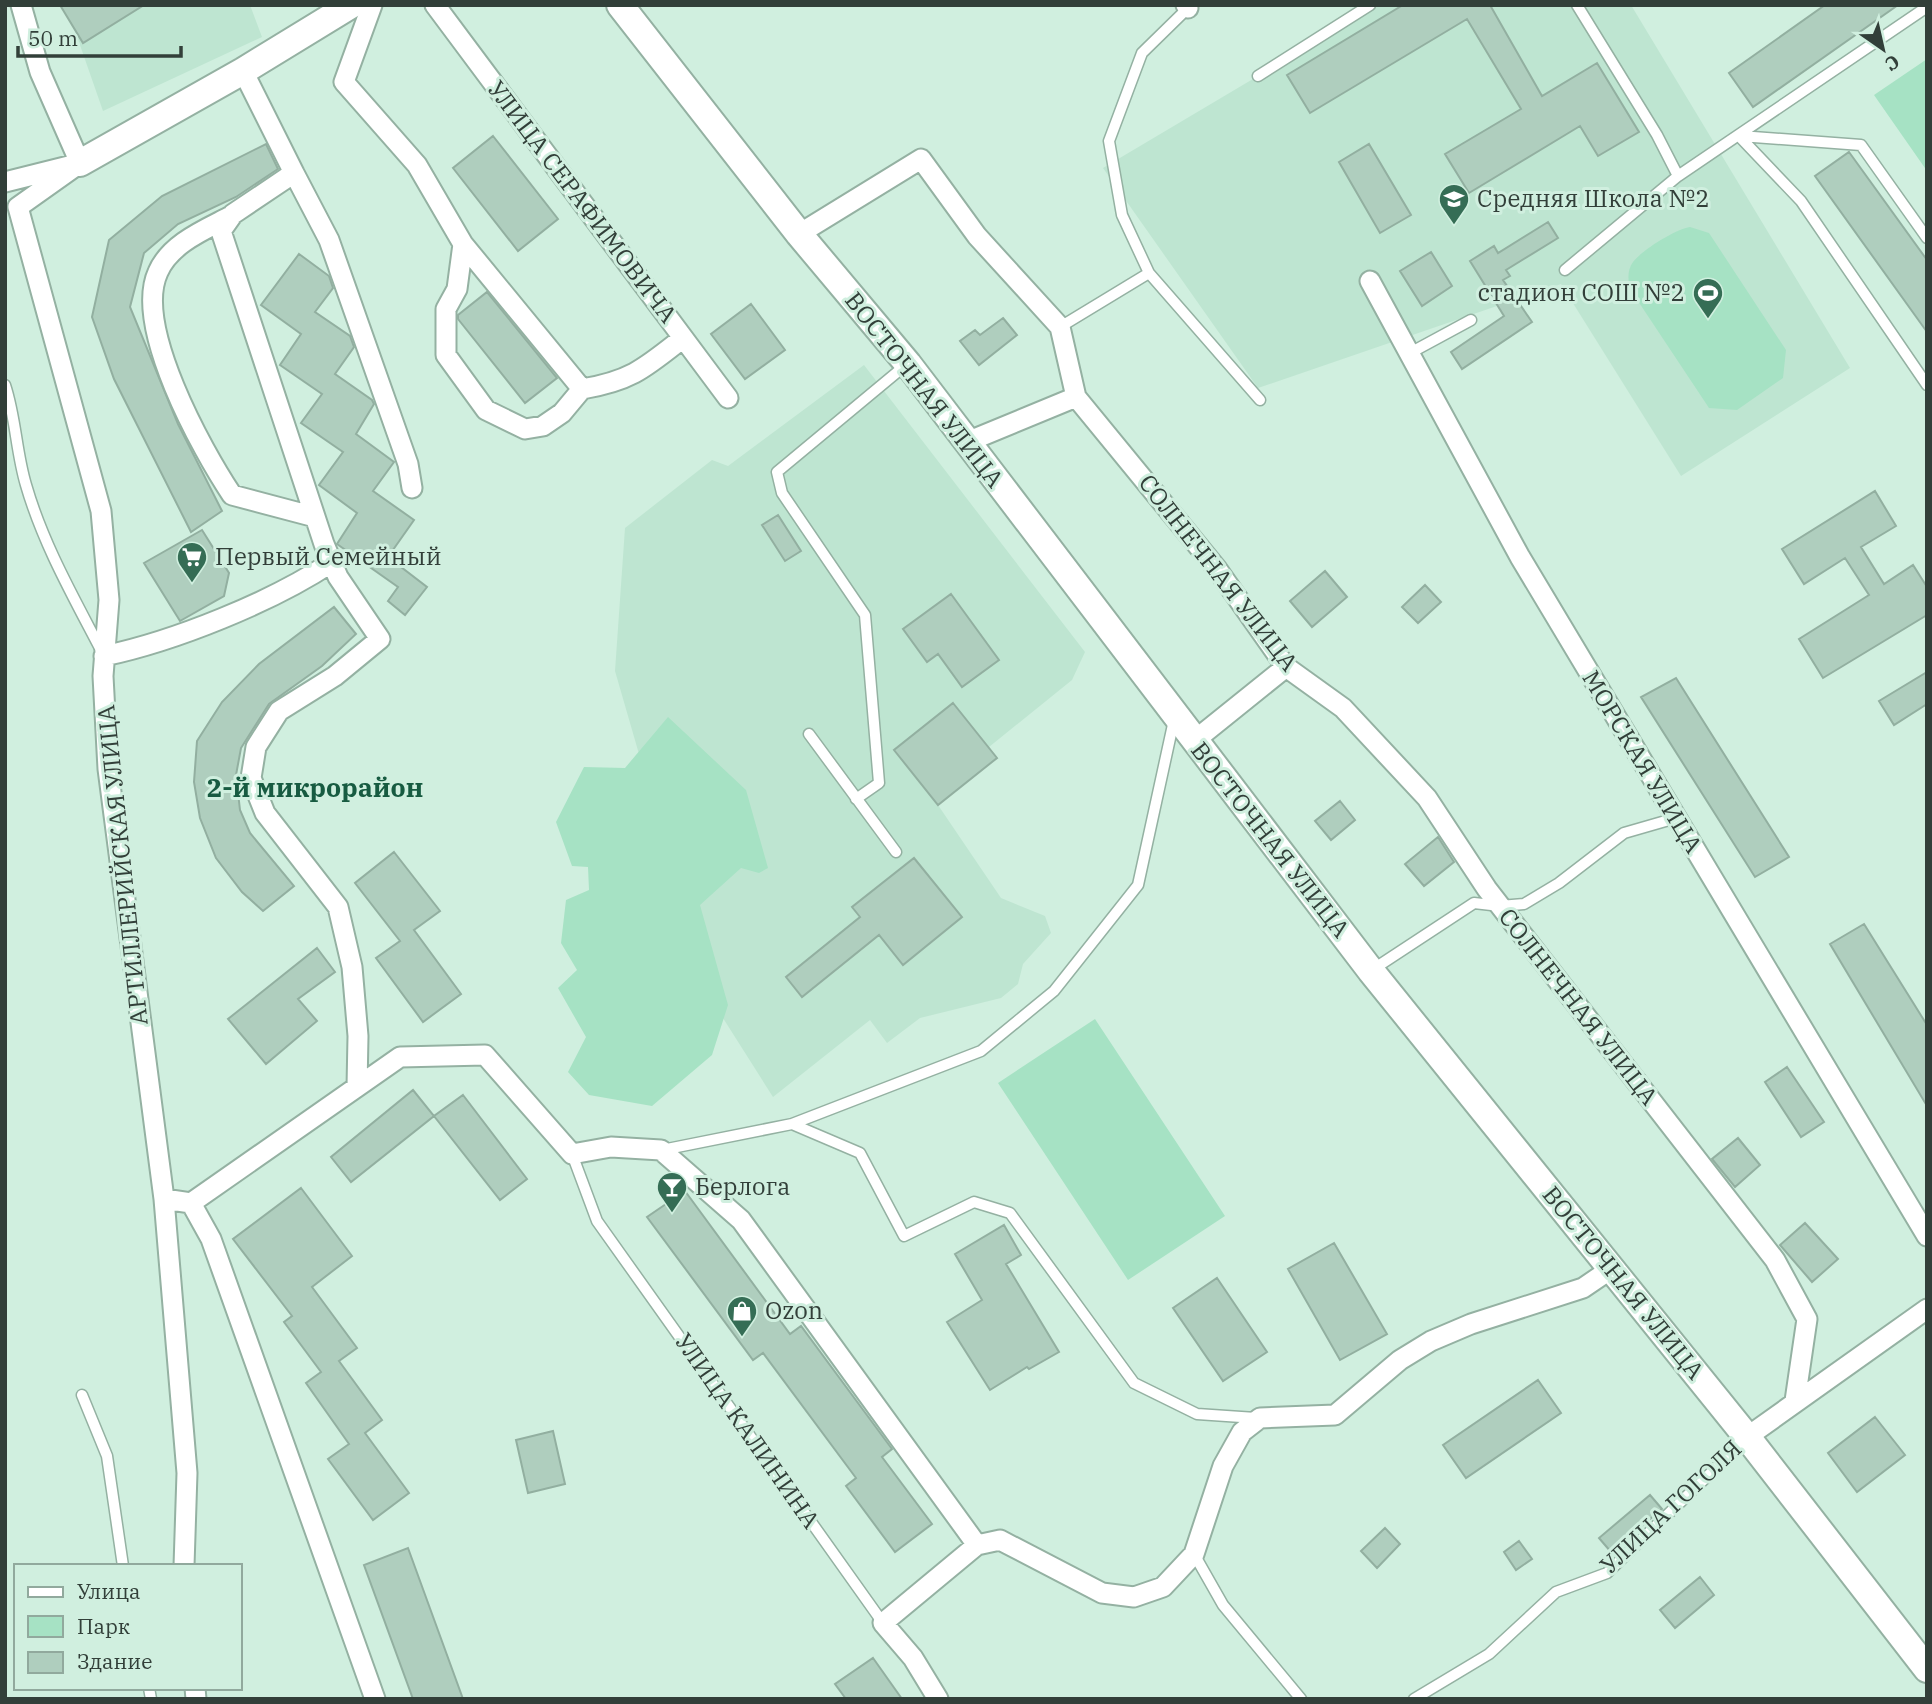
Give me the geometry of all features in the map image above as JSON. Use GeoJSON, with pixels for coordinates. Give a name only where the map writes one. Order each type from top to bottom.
{"type":"FeatureCollection","features":[{"type":"Feature","properties":{"kind":"street"},"geometry":{"type":"LineString","coordinates":[[21,5],[40,72],[80,163]]}},
{"type":"Feature","properties":{"kind":"street"},"geometry":{"type":"LineString","coordinates":[[5,182],[80,163],[243,71],[351,5]]}},
{"type":"Feature","properties":{"kind":"street"},"geometry":{"type":"LineString","coordinates":[[372,5],[344,82],[417,165],[463,244],[582,389]]}},
{"type":"Feature","properties":{"kind":"street","name":"УЛИЦА СЕРАФИМОВИЧА"},"geometry":{"type":"LineString","coordinates":[[435,5],[728,398]]}},
{"type":"Feature","properties":{"kind":"street","name":"ВОСТОЧНАЯ УЛИЦА"},"geometry":{"type":"LineString","coordinates":[[620,5],[799,234],[908,364],[1371,971],[1747,1437],[1927,1669]]}},
{"type":"Feature","properties":{"kind":"street"},"geometry":{"type":"LineString","coordinates":[[243,71],[329,240],[356,308],[408,464],[412,488]]}},
{"type":"Feature","properties":{"kind":"street","name":"СОЛНЕЧНАЯ УЛИЦА"},"geometry":{"type":"LineString","coordinates":[[799,234],[921,159],[977,236],[1060,327],[1076,397],[1217,569],[1286,667],[1343,708],[1427,797],[1500,906],[1775,1260],[1807,1319],[1795,1401]]}},
{"type":"Feature","properties":{"kind":"street","name":"АРТИЛЛЕРИЙСКАЯ УЛИЦА"},"geometry":{"type":"LineString","coordinates":[[80,163],[18,207],[101,511],[109,600],[104,656],[108,769],[164,1199],[187,1473],[184,1564]]}},
{"type":"Feature","properties":{"kind":"street"},"geometry":{"type":"LineString","coordinates":[[294,173],[233,214],[180,244],[158,272],[153,309],[159,341],[178,395],[206,457],[232,495],[315,517]]}},
{"type":"Feature","properties":{"kind":"street"},"geometry":{"type":"LineString","coordinates":[[233,214],[221,231],[315,517],[338,577],[380,639],[334,676],[279,711],[256,747],[251,778],[265,813],[338,906],[352,967],[358,1036],[357,1087]]}},
{"type":"Feature","properties":{"kind":"street"},"geometry":{"type":"LineString","coordinates":[[463,244],[457,289],[446,309],[446,355],[486,411],[525,429],[543,426],[562,412],[582,389],[610,384],[639,373],[683,338]]}},
{"type":"Feature","properties":{"kind":"street","name":"МОРСКАЯ УЛИЦА"},"geometry":{"type":"LineString","coordinates":[[1370,281],[1520,557],[1927,1236]]}},
{"type":"Feature","properties":{"kind":"street"},"geometry":{"type":"LineString","coordinates":[[967,443],[1076,397]]}},
{"type":"Feature","properties":{"kind":"street"},"geometry":{"type":"LineString","coordinates":[[104,656],[153,646],[301,583],[332,562]]}},
{"type":"Feature","properties":{"kind":"street"},"geometry":{"type":"LineString","coordinates":[[1194,741],[1286,667]]}},
{"type":"Feature","properties":{"kind":"street"},"geometry":{"type":"LineString","coordinates":[[164,1199],[191,1203],[400,1057],[485,1055],[572,1154],[611,1147],[661,1150],[741,1220],[977,1545]]}},
{"type":"Feature","properties":{"kind":"street"},"geometry":{"type":"LineString","coordinates":[[191,1203],[211,1239],[375,1699]]}},
{"type":"Feature","properties":{"kind":"street"},"geometry":{"type":"LineString","coordinates":[[883,1623],[977,1545],[1000,1540],[1102,1593],[1134,1597],[1163,1587],[1194,1554],[1223,1466],[1242,1432],[1260,1418],[1335,1415],[1400,1360],[1431,1341],[1471,1324],[1583,1288],[1611,1269]]}},
{"type":"Feature","properties":{"kind":"street","name":"УЛИЦА ГОГОЛЯ"},"geometry":{"type":"LineString","coordinates":[[1747,1437],[1927,1310]]}},
{"type":"Feature","properties":{"kind":"street","name":"УЛИЦА КАЛИНИНА"},"geometry":{"type":"LineString","coordinates":[[883,1623],[913,1658],[938,1699]]}},
{"type":"Feature","properties":{"kind":"lane"},"geometry":{"type":"LineString","coordinates":[[1258,76],[1370,5]]}},
{"type":"Feature","properties":{"kind":"lane"},"geometry":{"type":"LineString","coordinates":[[1577,5],[1657,135],[1678,176]]}},
{"type":"Feature","properties":{"kind":"lane"},"geometry":{"type":"LineString","coordinates":[[1187,7],[1142,53],[1109,141],[1122,215],[1149,273],[1260,400]]}},
{"type":"Feature","properties":{"kind":"lane"},"geometry":{"type":"LineString","coordinates":[[1565,270],[1678,176],[1927,8]]}},
{"type":"Feature","properties":{"kind":"lane"},"geometry":{"type":"LineString","coordinates":[[1739,136],[1861,145],[1927,238]]}},
{"type":"Feature","properties":{"kind":"lane"},"geometry":{"type":"LineString","coordinates":[[1739,136],[1801,201],[1927,385]]}},
{"type":"Feature","properties":{"kind":"lane"},"geometry":{"type":"LineString","coordinates":[[1060,327],[1149,273]]}},
{"type":"Feature","properties":{"kind":"lane"},"geometry":{"type":"LineString","coordinates":[[1410,353],[1471,320]]}},
{"type":"Feature","properties":{"kind":"lane"},"geometry":{"type":"LineString","coordinates":[[856,799],[879,783],[865,615],[782,493],[777,472],[908,364]]}},
{"type":"Feature","properties":{"kind":"lane"},"geometry":{"type":"LineString","coordinates":[[5,385],[13,409],[26,484],[52,554],[104,656]]}},
{"type":"Feature","properties":{"kind":"lane"},"geometry":{"type":"LineString","coordinates":[[661,1150],[792,1124],[981,1051],[1054,990],[1138,885],[1175,717]]}},
{"type":"Feature","properties":{"kind":"lane"},"geometry":{"type":"LineString","coordinates":[[808,734],[896,852]]}},
{"type":"Feature","properties":{"kind":"lane"},"geometry":{"type":"LineString","coordinates":[[1371,971],[1474,903],[1500,906],[1524,904],[1559,883],[1624,833],[1676,818]]}},
{"type":"Feature","properties":{"kind":"lane"},"geometry":{"type":"LineString","coordinates":[[792,1124],[860,1153],[904,1236],[975,1202],[1010,1213],[1134,1383],[1197,1414],[1260,1418]]}},
{"type":"Feature","properties":{"kind":"lane","name":"УЛИЦА КАЛИНИНА"},"geometry":{"type":"LineString","coordinates":[[572,1154],[597,1221],[883,1623]]}},
{"type":"Feature","properties":{"kind":"lane"},"geometry":{"type":"LineString","coordinates":[[82,1395],[107,1456],[123,1564]]}},
{"type":"Feature","properties":{"kind":"lane","name":"УЛИЦА ГОГОЛЯ"},"geometry":{"type":"LineString","coordinates":[[1414,1699],[1489,1654],[1556,1592],[1607,1573],[1747,1437]]}},
{"type":"Feature","properties":{"kind":"lane"},"geometry":{"type":"LineString","coordinates":[[1194,1554],[1223,1605],[1301,1699]]}},
{"type":"Feature","properties":{"kind":"shaded area"},"geometry":{"type":"Polygon","coordinates":[[[66,5],[250,5],[262,37],[103,111],[66,5]]]}},
{"type":"Feature","properties":{"kind":"shaded area","name":"Средняя Школа №2"},"geometry":{"type":"Polygon","coordinates":[[[1365,5],[1631,5],[1850,368],[1681,476],[1561,284],[1258,388],[1103,168],[1258,76],[1365,5]]]}},
{"type":"Feature","properties":{"kind":"shaded area"},"geometry":{"type":"Polygon","coordinates":[[[864,365],[1085,652],[1072,680],[989,747],[997,758],[938,805],[1001,898],[1045,916],[1051,933],[1023,964],[1018,984],[1001,998],[920,1018],[887,1043],[870,1020],[773,1097],[709,996],[615,671],[625,528],[712,460],[728,466],[864,365]]]}},
{"type":"Feature","properties":{"kind":"green space"},"geometry":{"type":"Polygon","coordinates":[[[1927,59],[1927,171],[1874,95],[1927,59]]]}},
{"type":"Feature","properties":{"kind":"green space","name":"стадион СОШ №2"},"geometry":{"type":"Polygon","coordinates":[[[1690,227],[1709,233],[1786,350],[1783,378],[1737,410],[1709,408],[1630,289],[1629,272],[1637,257],[1668,236],[1690,227]]]}},
{"type":"Feature","properties":{"kind":"green space"},"geometry":{"type":"Polygon","coordinates":[[[668,717],[746,790],[768,868],[759,873],[741,868],[700,905],[728,1005],[712,1055],[652,1106],[589,1095],[568,1072],[586,1037],[558,988],[577,970],[561,943],[566,900],[589,890],[588,867],[572,866],[556,822],[584,767],[625,768],[668,717]]]}},
{"type":"Feature","properties":{"kind":"green space"},"geometry":{"type":"Polygon","coordinates":[[[1095,1019],[1225,1216],[1128,1280],[998,1083],[1095,1019]]]}},
{"type":"Feature","properties":{"kind":"building"},"geometry":{"type":"Polygon","coordinates":[[[60,5],[144,5],[83,43],[60,5]]]}},
{"type":"Feature","properties":{"kind":"building"},"geometry":{"type":"Polygon","coordinates":[[[1403,5],[1490,5],[1542,96],[1597,63],[1639,132],[1598,156],[1580,126],[1469,193],[1445,154],[1521,109],[1467,19],[1310,113],[1287,75],[1403,5]]]}},
{"type":"Feature","properties":{"kind":"building"},"geometry":{"type":"Polygon","coordinates":[[[1825,5],[1898,5],[1753,107],[1729,73],[1825,5]]]}},
{"type":"Feature","properties":{"kind":"building"},"geometry":{"type":"Polygon","coordinates":[[[493,136],[558,219],[518,251],[453,168],[493,136]]]}},
{"type":"Feature","properties":{"kind":"building"},"geometry":{"type":"Polygon","coordinates":[[[266,144],[278,169],[236,197],[178,224],[144,253],[130,307],[178,424],[222,511],[191,532],[114,379],[92,317],[109,240],[162,196],[266,144]]]}},
{"type":"Feature","properties":{"kind":"building"},"geometry":{"type":"Polygon","coordinates":[[[1369,144],[1411,215],[1380,233],[1339,162],[1369,144]]]}},
{"type":"Feature","properties":{"kind":"building"},"geometry":{"type":"Polygon","coordinates":[[[1849,152],[1927,260],[1927,332],[1815,176],[1849,152]]]}},
{"type":"Feature","properties":{"kind":"building"},"geometry":{"type":"Polygon","coordinates":[[[1548,222],[1558,238],[1506,270],[1510,276],[1503,280],[1532,322],[1462,369],[1451,352],[1504,316],[1470,261],[1494,246],[1498,253],[1548,222]]]}},
{"type":"Feature","properties":{"kind":"building"},"geometry":{"type":"Polygon","coordinates":[[[1431,252],[1452,286],[1422,306],[1400,271],[1431,252]]]}},
{"type":"Feature","properties":{"kind":"building"},"geometry":{"type":"Polygon","coordinates":[[[299,254],[329,276],[333,288],[315,312],[350,336],[354,347],[335,374],[374,404],[356,434],[394,462],[373,491],[414,520],[388,557],[427,587],[405,615],[388,601],[398,587],[337,544],[357,513],[319,485],[343,452],[301,423],[322,394],[280,365],[301,334],[261,305],[299,254]]]}},
{"type":"Feature","properties":{"kind":"building"},"geometry":{"type":"Polygon","coordinates":[[[487,292],[557,378],[525,403],[458,319],[458,315],[487,292]]]}},
{"type":"Feature","properties":{"kind":"building"},"geometry":{"type":"Polygon","coordinates":[[[751,304],[785,350],[745,379],[711,334],[751,304]]]}},
{"type":"Feature","properties":{"kind":"building"},"geometry":{"type":"Polygon","coordinates":[[[1003,318],[1017,335],[979,365],[960,341],[975,330],[980,335],[1003,318]]]}},
{"type":"Feature","properties":{"kind":"building"},"geometry":{"type":"Polygon","coordinates":[[[1875,491],[1896,526],[1861,547],[1884,584],[1913,565],[1927,587],[1927,615],[1823,678],[1799,639],[1869,595],[1845,558],[1804,584],[1782,549],[1875,491]]]}},
{"type":"Feature","properties":{"kind":"building"},"geometry":{"type":"Polygon","coordinates":[[[778,515],[801,551],[785,561],[762,525],[778,515]]]}},
{"type":"Feature","properties":{"kind":"building","name":"Первый Семейный"},"geometry":{"type":"Polygon","coordinates":[[[202,530],[229,573],[224,596],[180,621],[144,563],[202,530]]]}},
{"type":"Feature","properties":{"kind":"building"},"geometry":{"type":"Polygon","coordinates":[[[1325,571],[1347,597],[1312,627],[1290,601],[1325,571]]]}},
{"type":"Feature","properties":{"kind":"building"},"geometry":{"type":"Polygon","coordinates":[[[1425,585],[1441,602],[1418,623],[1402,607],[1425,585]]]}},
{"type":"Feature","properties":{"kind":"building"},"geometry":{"type":"Polygon","coordinates":[[[951,594],[999,660],[962,687],[938,654],[927,662],[903,629],[951,594]]]}},
{"type":"Feature","properties":{"kind":"building"},"geometry":{"type":"Polygon","coordinates":[[[334,607],[356,634],[322,666],[269,704],[241,748],[236,775],[240,810],[250,833],[294,886],[263,911],[242,892],[216,858],[200,818],[194,782],[197,741],[222,702],[259,664],[334,607]]]}},
{"type":"Feature","properties":{"kind":"building"},"geometry":{"type":"Polygon","coordinates":[[[1927,672],[1927,704],[1894,725],[1879,701],[1927,672]]]}},
{"type":"Feature","properties":{"kind":"building"},"geometry":{"type":"Polygon","coordinates":[[[1676,678],[1789,857],[1755,877],[1641,697],[1676,678]]]}},
{"type":"Feature","properties":{"kind":"building"},"geometry":{"type":"Polygon","coordinates":[[[953,703],[997,758],[938,805],[894,750],[953,703]]]}},
{"type":"Feature","properties":{"kind":"building"},"geometry":{"type":"Polygon","coordinates":[[[1340,801],[1355,820],[1331,840],[1315,821],[1340,801]]]}},
{"type":"Feature","properties":{"kind":"building"},"geometry":{"type":"Polygon","coordinates":[[[1438,837],[1454,862],[1424,886],[1405,864],[1438,837]]]}},
{"type":"Feature","properties":{"kind":"building"},"geometry":{"type":"Polygon","coordinates":[[[394,852],[440,911],[414,930],[461,994],[423,1022],[376,958],[400,941],[355,883],[394,852]]]}},
{"type":"Feature","properties":{"kind":"building"},"geometry":{"type":"Polygon","coordinates":[[[914,858],[962,917],[903,965],[879,935],[802,997],[786,977],[860,917],[852,907],[914,858]]]}},
{"type":"Feature","properties":{"kind":"building"},"geometry":{"type":"Polygon","coordinates":[[[1864,924],[1927,1025],[1927,1106],[1830,944],[1864,924]]]}},
{"type":"Feature","properties":{"kind":"building"},"geometry":{"type":"Polygon","coordinates":[[[317,948],[335,972],[298,999],[317,1021],[266,1064],[228,1019],[317,948]]]}},
{"type":"Feature","properties":{"kind":"building"},"geometry":{"type":"Polygon","coordinates":[[[1787,1067],[1824,1122],[1801,1137],[1765,1082],[1787,1067]]]}},
{"type":"Feature","properties":{"kind":"building"},"geometry":{"type":"Polygon","coordinates":[[[413,1090],[434,1116],[351,1182],[331,1157],[413,1090]]]}},
{"type":"Feature","properties":{"kind":"building"},"geometry":{"type":"Polygon","coordinates":[[[463,1095],[527,1179],[500,1200],[434,1116],[463,1095]]]}},
{"type":"Feature","properties":{"kind":"building"},"geometry":{"type":"Polygon","coordinates":[[[1738,1138],[1760,1165],[1735,1187],[1712,1159],[1738,1138]]]}},
{"type":"Feature","properties":{"kind":"building"},"geometry":{"type":"Polygon","coordinates":[[[301,1188],[352,1256],[312,1287],[357,1348],[339,1361],[382,1420],[365,1433],[409,1493],[373,1520],[328,1459],[349,1444],[306,1383],[321,1372],[284,1322],[292,1316],[233,1239],[301,1188]]]}},
{"type":"Feature","properties":{"kind":"building"},"geometry":{"type":"Polygon","coordinates":[[[685,1191],[790,1334],[801,1326],[892,1449],[882,1457],[932,1524],[895,1552],[846,1486],[856,1478],[763,1353],[753,1360],[647,1217],[685,1191]]]}},
{"type":"Feature","properties":{"kind":"building"},"geometry":{"type":"Polygon","coordinates":[[[1805,1223],[1838,1259],[1812,1282],[1780,1245],[1805,1223]]]}},
{"type":"Feature","properties":{"kind":"building"},"geometry":{"type":"Polygon","coordinates":[[[1004,1225],[1021,1255],[1006,1264],[1059,1352],[1029,1369],[1027,1367],[990,1390],[947,1322],[982,1300],[955,1254],[1004,1225]]]}},
{"type":"Feature","properties":{"kind":"building"},"geometry":{"type":"Polygon","coordinates":[[[1334,1243],[1387,1334],[1340,1360],[1288,1269],[1334,1243]]]}},
{"type":"Feature","properties":{"kind":"building"},"geometry":{"type":"Polygon","coordinates":[[[1217,1278],[1267,1352],[1223,1381],[1173,1308],[1217,1278]]]}},
{"type":"Feature","properties":{"kind":"building"},"geometry":{"type":"Polygon","coordinates":[[[1538,1380],[1561,1413],[1466,1478],[1443,1445],[1538,1380]]]}},
{"type":"Feature","properties":{"kind":"building"},"geometry":{"type":"Polygon","coordinates":[[[1875,1417],[1905,1455],[1857,1492],[1828,1453],[1875,1417]]]}},
{"type":"Feature","properties":{"kind":"building"},"geometry":{"type":"Polygon","coordinates":[[[553,1431],[565,1484],[528,1493],[516,1440],[553,1431]]]}},
{"type":"Feature","properties":{"kind":"building"},"geometry":{"type":"Polygon","coordinates":[[[1650,1495],[1662,1509],[1611,1552],[1599,1538],[1650,1495]]]}},
{"type":"Feature","properties":{"kind":"building"},"geometry":{"type":"Polygon","coordinates":[[[1385,1528],[1400,1544],[1377,1568],[1361,1551],[1385,1528]]]}},
{"type":"Feature","properties":{"kind":"building"},"geometry":{"type":"Polygon","coordinates":[[[1519,1541],[1532,1559],[1516,1570],[1504,1552],[1519,1541]]]}},
{"type":"Feature","properties":{"kind":"building"},"geometry":{"type":"Polygon","coordinates":[[[408,1548],[463,1699],[413,1699],[364,1565],[408,1548]]]}},
{"type":"Feature","properties":{"kind":"building"},"geometry":{"type":"Polygon","coordinates":[[[1700,1577],[1714,1595],[1675,1628],[1660,1610],[1700,1577]]]}},
{"type":"Feature","properties":{"kind":"building"},"geometry":{"type":"Polygon","coordinates":[[[873,1658],[902,1699],[846,1699],[835,1684],[873,1658]]]}},
{"type":"Feature","properties":{"kind":"place","name":"Средняя Школа №2"},"geometry":{"type":"Point","coordinates":[1454,226]}},
{"type":"Feature","properties":{"kind":"place","name":"стадион СОШ №2"},"geometry":{"type":"Point","coordinates":[1708,320]}},
{"type":"Feature","properties":{"kind":"place","name":"Первый Семейный"},"geometry":{"type":"Point","coordinates":[192,584]}},
{"type":"Feature","properties":{"kind":"place","name":"Берлога"},"geometry":{"type":"Point","coordinates":[672,1214]}},
{"type":"Feature","properties":{"kind":"place","name":"Ozon"},"geometry":{"type":"Point","coordinates":[742,1338]}},
{"type":"Feature","properties":{"kind":"district","name":"2-й микрорайон"},"geometry":{"type":"Point","coordinates":[315,788]}}]}
